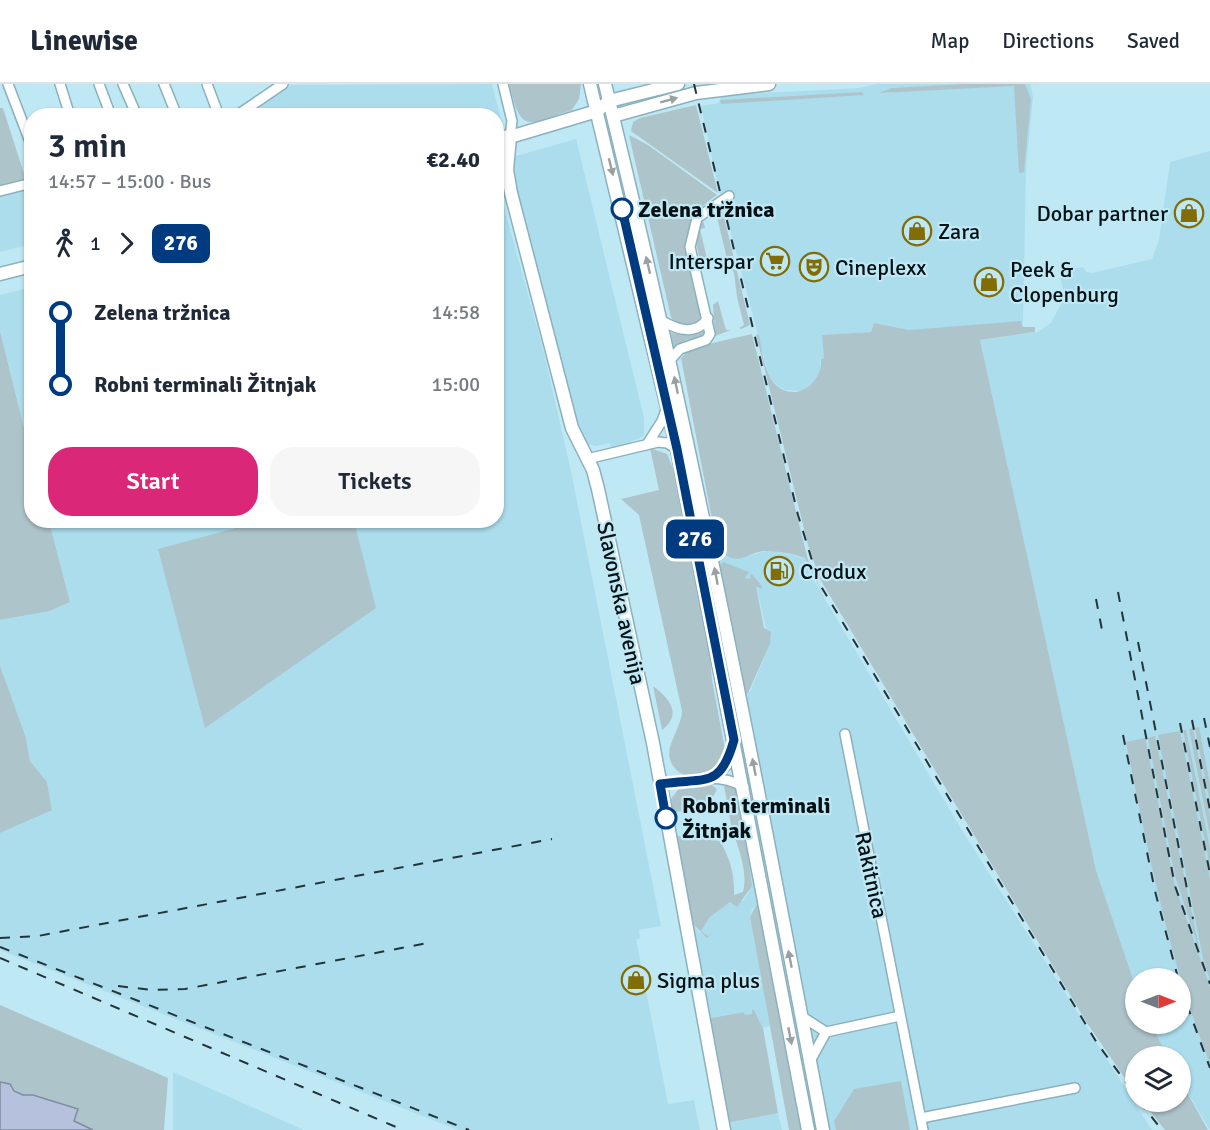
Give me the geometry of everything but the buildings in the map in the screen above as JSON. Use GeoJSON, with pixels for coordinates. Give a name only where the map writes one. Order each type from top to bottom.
{"type":"FeatureCollection","features":[{"type":"Feature","properties":{"kind":"main road"},"geometry":{"type":"LineString","coordinates":[[590,84],[677,449],[744,787],[808,1130]]}},
{"type":"Feature","properties":{"kind":"main road"},"geometry":{"type":"LineString","coordinates":[[605,84],[671,359],[748,734],[823,1130]]}},
{"type":"Feature","properties":{"kind":"main road"},"geometry":{"type":"LineString","coordinates":[[504,137],[510,137],[597,111],[609,101],[678,84]]}},
{"type":"Feature","properties":{"kind":"main road"},"geometry":{"type":"LineString","coordinates":[[597,111],[613,116],[694,93],[770,84]]}},
{"type":"Feature","properties":{"kind":"main road"},"geometry":{"type":"LineString","coordinates":[[504,143],[510,137]]}},
{"type":"Feature","properties":{"kind":"main road","name":"Slavonska avenija"},"geometry":{"type":"LineString","coordinates":[[510,137],[507,162],[509,186],[574,434],[587,459],[598,489],[660,784],[724,1130]]}},
{"type":"Feature","properties":{"kind":"main road"},"geometry":{"type":"LineString","coordinates":[[504,159],[507,162]]}},
{"type":"Feature","properties":{"kind":"main road"},"geometry":{"type":"LineString","coordinates":[[0,274],[24,268]]}},
{"type":"Feature","properties":{"kind":"street"},"geometry":{"type":"LineString","coordinates":[[8,84],[24,126]]}},
{"type":"Feature","properties":{"kind":"street"},"geometry":{"type":"LineString","coordinates":[[60,84],[68,108]]}},
{"type":"Feature","properties":{"kind":"street"},"geometry":{"type":"LineString","coordinates":[[99,84],[108,108]]}},
{"type":"Feature","properties":{"kind":"street"},"geometry":{"type":"LineString","coordinates":[[123,84],[133,108]]}},
{"type":"Feature","properties":{"kind":"street"},"geometry":{"type":"LineString","coordinates":[[164,84],[174,108]]}},
{"type":"Feature","properties":{"kind":"street"},"geometry":{"type":"LineString","coordinates":[[207,84],[216,108]]}},
{"type":"Feature","properties":{"kind":"street","name":"Slavonska avenija"},"geometry":{"type":"LineString","coordinates":[[503,84],[512,120],[510,137]]}},
{"type":"Feature","properties":{"kind":"street"},"geometry":{"type":"LineString","coordinates":[[248,108],[281,85]]}},
{"type":"Feature","properties":{"kind":"street"},"geometry":{"type":"LineString","coordinates":[[0,191],[24,185]]}},
{"type":"Feature","properties":{"kind":"street"},"geometry":{"type":"LineString","coordinates":[[671,359],[686,345],[706,340],[711,328],[690,247],[697,218],[729,196]]}},
{"type":"Feature","properties":{"kind":"street"},"geometry":{"type":"LineString","coordinates":[[662,321],[676,330],[685,330],[699,327],[708,318]]}},
{"type":"Feature","properties":{"kind":"street"},"geometry":{"type":"LineString","coordinates":[[648,443],[662,421],[667,407]]}},
{"type":"Feature","properties":{"kind":"street"},"geometry":{"type":"LineString","coordinates":[[587,459],[648,443],[667,443],[677,449]]}},
{"type":"Feature","properties":{"kind":"street","name":"Rakitnica"},"geometry":{"type":"LineString","coordinates":[[845,734],[923,1130]]}},
{"type":"Feature","properties":{"kind":"street"},"geometry":{"type":"LineString","coordinates":[[714,778],[726,766],[734,740]]}},
{"type":"Feature","properties":{"kind":"street"},"geometry":{"type":"LineString","coordinates":[[660,784],[714,778],[730,779],[744,787]]}},
{"type":"Feature","properties":{"kind":"street"},"geometry":{"type":"LineString","coordinates":[[801,1016],[826,1032],[900,1016]]}},
{"type":"Feature","properties":{"kind":"street"},"geometry":{"type":"LineString","coordinates":[[810,1061],[826,1032]]}},
{"type":"Feature","properties":{"kind":"street"},"geometry":{"type":"LineString","coordinates":[[921,1118],[1075,1088]]}},
{"type":"Feature","properties":{"kind":"shaded area"},"geometry":{"type":"Polygon","coordinates":[[[492,84],[498,108],[257,108],[291,85],[492,84]]]}},
{"type":"Feature","properties":{"kind":"shaded area"},"geometry":{"type":"Polygon","coordinates":[[[509,84],[581,84],[579,99],[572,110],[536,122],[528,122],[518,112],[509,84]]]}},
{"type":"Feature","properties":{"kind":"shaded area"},"geometry":{"type":"Polygon","coordinates":[[[878,84],[1030,84],[1033,97],[1026,169],[1023,323],[909,330],[874,323],[871,332],[823,335],[824,358],[821,359],[819,377],[812,386],[802,391],[786,390],[778,386],[769,376],[717,181],[701,106],[718,103],[723,95],[859,88],[878,84]]]}},
{"type":"Feature","properties":{"kind":"shaded area"},"geometry":{"type":"Polygon","coordinates":[[[963,84],[1025,84],[1031,99],[1024,172],[1019,173],[1014,86],[879,93],[892,88],[963,84]]]}},
{"type":"Feature","properties":{"kind":"shaded area"},"geometry":{"type":"Polygon","coordinates":[[[862,92],[864,95],[721,104],[720,100],[862,92]]]}},
{"type":"Feature","properties":{"kind":"shaded area"},"geometry":{"type":"Polygon","coordinates":[[[696,105],[718,193],[631,131],[633,122],[640,118],[696,105]]]}},
{"type":"Feature","properties":{"kind":"shaded area"},"geometry":{"type":"Polygon","coordinates":[[[0,108],[3,108],[24,174],[24,181],[0,187],[0,108]]]}},
{"type":"Feature","properties":{"kind":"shaded area"},"geometry":{"type":"Polygon","coordinates":[[[629,135],[648,145],[717,195],[702,207],[693,220],[689,234],[690,265],[702,315],[697,322],[679,325],[671,317],[629,135]]]}},
{"type":"Feature","properties":{"kind":"shaded area","name":"Zelena tržnica"},"geometry":{"type":"Polygon","coordinates":[[[576,139],[644,418],[644,436],[632,441],[629,445],[612,449],[609,443],[596,446],[584,444],[511,171],[516,156],[576,139]]]}},
{"type":"Feature","properties":{"kind":"shaded area"},"geometry":{"type":"Polygon","coordinates":[[[1210,151],[1210,1130],[1191,1099],[1191,1046],[1162,1046],[1156,1034],[1191,1034],[1191,968],[1129,968],[1096,870],[980,340],[1038,332],[1051,323],[1063,300],[1058,271],[1083,267],[1087,272],[1092,273],[1152,259],[1159,240],[1170,162],[1210,151]]]}},
{"type":"Feature","properties":{"kind":"shaded area"},"geometry":{"type":"Polygon","coordinates":[[[24,189],[24,246],[0,252],[0,194],[24,189]]]}},
{"type":"Feature","properties":{"kind":"shaded area"},"geometry":{"type":"Polygon","coordinates":[[[504,207],[544,353],[571,471],[661,926],[639,930],[640,938],[636,939],[668,1104],[694,1100],[700,1130],[458,1130],[0,950],[0,833],[52,809],[47,782],[30,761],[26,738],[6,688],[0,666],[0,620],[50,611],[70,602],[51,528],[504,528],[504,207]]]}},
{"type":"Feature","properties":{"kind":"shaded area"},"geometry":{"type":"Polygon","coordinates":[[[722,209],[750,325],[741,329],[739,328],[744,325],[734,273],[728,263],[717,217],[710,217],[711,213],[722,209]]]}},
{"type":"Feature","properties":{"kind":"shaded area"},"geometry":{"type":"Polygon","coordinates":[[[703,220],[705,228],[700,229],[707,259],[700,260],[695,238],[703,220]]]}},
{"type":"Feature","properties":{"kind":"shaded area"},"geometry":{"type":"Polygon","coordinates":[[[24,289],[24,428],[0,331],[0,295],[24,289]]]}},
{"type":"Feature","properties":{"kind":"shaded area"},"geometry":{"type":"Polygon","coordinates":[[[718,301],[726,330],[731,330],[715,336],[713,305],[718,301]]]}},
{"type":"Feature","properties":{"kind":"shaded area"},"geometry":{"type":"Polygon","coordinates":[[[1021,321],[1023,327],[1035,327],[1035,332],[980,340],[1096,870],[1129,968],[1125,968],[1125,1034],[1156,1034],[1162,1046],[1125,1046],[1125,1078],[1087,1023],[820,579],[808,545],[756,334],[759,335],[764,361],[771,379],[783,390],[791,392],[806,388],[817,376],[821,359],[824,358],[822,335],[871,332],[874,323],[909,330],[1021,321]]]}},
{"type":"Feature","properties":{"kind":"shaded area"},"geometry":{"type":"Polygon","coordinates":[[[706,329],[703,336],[686,340],[674,349],[671,333],[690,335],[706,329]]]}},
{"type":"Feature","properties":{"kind":"shaded area"},"geometry":{"type":"Polygon","coordinates":[[[0,331],[24,428],[24,528],[51,528],[70,602],[50,611],[0,620],[0,331]]]}},
{"type":"Feature","properties":{"kind":"shaded area"},"geometry":{"type":"Polygon","coordinates":[[[752,334],[808,560],[824,597],[805,558],[765,551],[736,559],[724,553],[717,545],[681,358],[691,348],[752,334]]]}},
{"type":"Feature","properties":{"kind":"shaded area"},"geometry":{"type":"Polygon","coordinates":[[[650,448],[667,454],[675,473],[709,643],[712,680],[726,755],[724,762],[715,771],[688,776],[680,773],[673,766],[670,758],[671,743],[682,711],[639,515],[621,499],[659,490],[650,448]]]}},
{"type":"Feature","properties":{"kind":"shaded area"},"geometry":{"type":"Polygon","coordinates":[[[236,528],[356,528],[376,608],[205,728],[158,549],[236,528]]]}},
{"type":"Feature","properties":{"kind":"shaded area"},"geometry":{"type":"Polygon","coordinates":[[[717,545],[721,552],[749,556],[769,550],[805,558],[809,572],[963,832],[1125,1087],[1125,1112],[1141,1112],[1152,1130],[829,1130],[745,693],[750,692],[770,644],[756,586],[762,586],[751,573],[750,579],[745,578],[746,575],[720,565],[717,545]]]}},
{"type":"Feature","properties":{"kind":"shaded area"},"geometry":{"type":"Polygon","coordinates":[[[723,562],[749,572],[745,578],[750,579],[751,573],[762,586],[762,589],[756,586],[764,628],[771,632],[770,644],[748,693],[745,693],[720,565],[723,562]]]}},
{"type":"Feature","properties":{"kind":"shaded area"},"geometry":{"type":"Polygon","coordinates":[[[0,666],[26,738],[30,761],[47,782],[52,810],[0,833],[0,666]]]}},
{"type":"Feature","properties":{"kind":"shaded area"},"geometry":{"type":"Polygon","coordinates":[[[653,686],[668,701],[673,712],[672,718],[662,730],[653,686]]]}},
{"type":"Feature","properties":{"kind":"shaded area"},"geometry":{"type":"Polygon","coordinates":[[[1199,727],[1210,784],[1210,803],[1195,728],[1199,727]]]}},
{"type":"Feature","properties":{"kind":"shaded area"},"geometry":{"type":"Polygon","coordinates":[[[1193,728],[1210,816],[1210,835],[1189,729],[1193,728]]]}},
{"type":"Feature","properties":{"kind":"shaded area"},"geometry":{"type":"Polygon","coordinates":[[[1183,730],[1186,730],[1210,848],[1210,867],[1183,730]]]}},
{"type":"Feature","properties":{"kind":"shaded area"},"geometry":{"type":"Polygon","coordinates":[[[1180,731],[1210,879],[1210,980],[1203,958],[1158,735],[1180,731]]]}},
{"type":"Feature","properties":{"kind":"shaded area"},"geometry":{"type":"Polygon","coordinates":[[[1155,736],[1200,952],[1175,876],[1148,738],[1155,736]]]}},
{"type":"Feature","properties":{"kind":"shaded area"},"geometry":{"type":"Polygon","coordinates":[[[1145,738],[1175,886],[1210,987],[1210,1064],[1191,1010],[1191,968],[1178,968],[1171,945],[1151,865],[1126,742],[1145,738]]]}},
{"type":"Feature","properties":{"kind":"shaded area"},"geometry":{"type":"Polygon","coordinates":[[[709,783],[717,789],[711,801],[713,805],[676,812],[670,810],[670,800],[678,790],[709,783]]]}},
{"type":"Feature","properties":{"kind":"shaded area"},"geometry":{"type":"Polygon","coordinates":[[[727,783],[733,786],[740,797],[752,886],[737,907],[730,902],[710,917],[701,931],[708,936],[712,933],[707,938],[691,922],[676,841],[677,836],[720,841],[731,867],[734,895],[743,892],[743,866],[729,815],[724,787],[727,783]]]}},
{"type":"Feature","properties":{"kind":"shaded area"},"geometry":{"type":"Polygon","coordinates":[[[740,797],[761,906],[756,905],[752,909],[750,917],[770,1026],[763,1028],[754,1010],[752,1014],[745,1015],[744,1012],[711,1018],[710,1031],[691,922],[699,932],[708,936],[701,931],[710,917],[731,901],[743,901],[750,890],[740,797]]]}},
{"type":"Feature","properties":{"kind":"shaded area"},"geometry":{"type":"Polygon","coordinates":[[[756,905],[760,905],[802,1130],[789,1130],[750,917],[756,905]]]}},
{"type":"Feature","properties":{"kind":"shaded area"},"geometry":{"type":"Polygon","coordinates":[[[0,1005],[168,1078],[164,1130],[93,1130],[74,1121],[78,1109],[33,1095],[23,1095],[13,1091],[10,1084],[0,1082],[0,1005]]]}},
{"type":"Feature","properties":{"kind":"shaded area"},"geometry":{"type":"Polygon","coordinates":[[[752,1010],[763,1028],[778,1113],[727,1123],[710,1031],[711,1018],[744,1012],[745,1015],[752,1014],[752,1010]]]}},
{"type":"Feature","properties":{"kind":"shaded area"},"geometry":{"type":"Polygon","coordinates":[[[173,1072],[304,1130],[173,1130],[173,1072]]]}},
{"type":"Feature","properties":{"kind":"shaded area"},"geometry":{"type":"Polygon","coordinates":[[[901,1081],[910,1130],[836,1130],[834,1121],[854,1089],[901,1081]]]}},
{"type":"Feature","properties":{"kind":"shaded area"},"geometry":{"type":"Polygon","coordinates":[[[0,1082],[10,1084],[14,1091],[23,1095],[33,1095],[78,1109],[74,1121],[93,1130],[0,1130],[0,1082]]]}},
{"type":"Feature","properties":{"kind":"shaded area"},"geometry":{"type":"Polygon","coordinates":[[[1191,1100],[1208,1130],[1165,1130],[1151,1112],[1191,1112],[1191,1100]]]}},
{"type":"Feature","properties":{"kind":"shaded area"},"geometry":{"type":"Polygon","coordinates":[[[778,1113],[782,1130],[729,1130],[727,1123],[778,1113]]]}},
{"type":"Feature","properties":{"kind":"railway"},"geometry":{"type":"LineString","coordinates":[[694,84],[798,515],[819,583],[1097,1043],[1125,1081]]}},
{"type":"Feature","properties":{"kind":"railway"},"geometry":{"type":"LineString","coordinates":[[1118,592],[1175,886],[1210,984]]}},
{"type":"Feature","properties":{"kind":"railway"},"geometry":{"type":"LineString","coordinates":[[1096,599],[1103,635]]}},
{"type":"Feature","properties":{"kind":"railway"},"geometry":{"type":"LineString","coordinates":[[1138,642],[1193,919]]}},
{"type":"Feature","properties":{"kind":"railway"},"geometry":{"type":"LineString","coordinates":[[1204,718],[1210,747]]}},
{"type":"Feature","properties":{"kind":"railway"},"geometry":{"type":"LineString","coordinates":[[1192,720],[1210,810]]}},
{"type":"Feature","properties":{"kind":"railway"},"geometry":{"type":"LineString","coordinates":[[1180,723],[1210,874]]}},
{"type":"Feature","properties":{"kind":"railway"},"geometry":{"type":"LineString","coordinates":[[1123,735],[1155,891],[1175,968]]}},
{"type":"Feature","properties":{"kind":"railway"},"geometry":{"type":"LineString","coordinates":[[0,938],[38,936],[552,839]]}},
{"type":"Feature","properties":{"kind":"railway"},"geometry":{"type":"LineString","coordinates":[[118,986],[152,990],[185,989],[428,943]]}},
{"type":"Feature","properties":{"kind":"railway"},"geometry":{"type":"LineString","coordinates":[[0,947],[469,1130]]}},
{"type":"Feature","properties":{"kind":"railway"},"geometry":{"type":"LineString","coordinates":[[0,958],[403,1130]]}},
{"type":"Feature","properties":{"kind":"railway"},"geometry":{"type":"LineString","coordinates":[[1191,1016],[1210,1068]]}},
{"type":"Feature","properties":{"kind":"railway"},"geometry":{"type":"LineString","coordinates":[[1148,1112],[1162,1130]]}},
{"type":"Feature","properties":{"kind":"bus line","name":"276"},"geometry":{"type":"LineString","coordinates":[[622,209],[677,449],[734,740],[726,766],[714,778],[660,784],[666,818]]}},
{"type":"Feature","properties":{"kind":"place","name":"Zelena tržnica"},"geometry":{"type":"Point","coordinates":[622,209]}},
{"type":"Feature","properties":{"kind":"place","name":"Dobar partner"},"geometry":{"type":"Point","coordinates":[1189,213]}},
{"type":"Feature","properties":{"kind":"place","name":"Zara"},"geometry":{"type":"Point","coordinates":[917,231]}},
{"type":"Feature","properties":{"kind":"place","name":"Interspar"},"geometry":{"type":"Point","coordinates":[775,261]}},
{"type":"Feature","properties":{"kind":"place","name":"Cineplexx"},"geometry":{"type":"Point","coordinates":[814,267]}},
{"type":"Feature","properties":{"kind":"place","name":"Peek & Clopenburg"},"geometry":{"type":"Point","coordinates":[989,282]}},
{"type":"Feature","properties":{"kind":"place","name":"Crodux"},"geometry":{"type":"Point","coordinates":[779,571]}},
{"type":"Feature","properties":{"kind":"place","name":"Robni terminali Žitnjak"},"geometry":{"type":"Point","coordinates":[666,818]}},
{"type":"Feature","properties":{"kind":"place","name":"Sigma plus"},"geometry":{"type":"Point","coordinates":[636,980]}}]}
